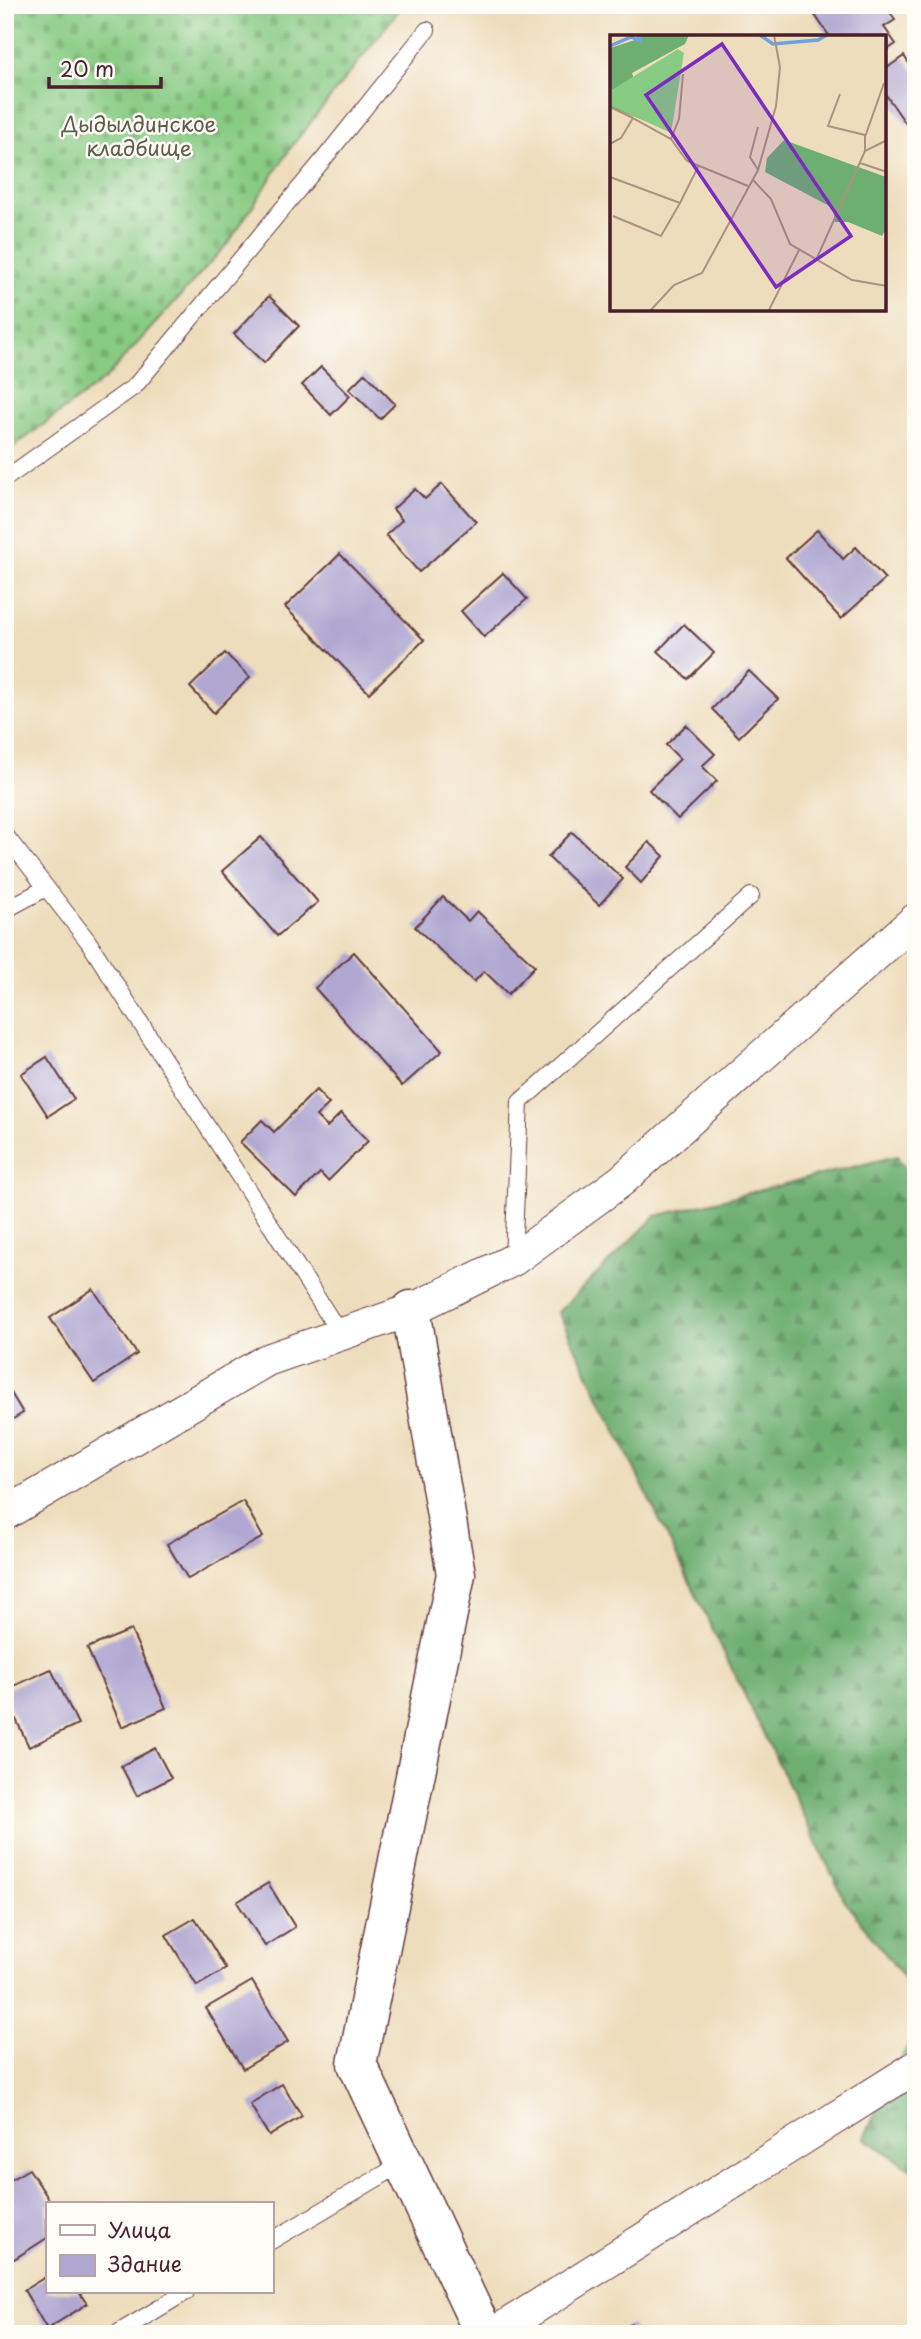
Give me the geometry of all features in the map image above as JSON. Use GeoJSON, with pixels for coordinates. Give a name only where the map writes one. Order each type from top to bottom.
{"type":"FeatureCollection","features":[{"type":"Feature","properties":{"kind":"street"},"geometry":{"type":"LineString","coordinates":[[5,1514],[267,1360],[411,1310],[513,1260],[621,1181],[916,919]]}},
{"type":"Feature","properties":{"kind":"street"},"geometry":{"type":"LineString","coordinates":[[411,1310],[456,1574],[357,2064],[484,2334]]}},
{"type":"Feature","properties":{"kind":"street"},"geometry":{"type":"LineString","coordinates":[[492,2334],[916,2067]]}},
{"type":"Feature","properties":{"kind":"lane"},"geometry":{"type":"LineString","coordinates":[[5,479],[135,386],[427,30]]}},
{"type":"Feature","properties":{"kind":"lane"},"geometry":{"type":"LineString","coordinates":[[5,835],[88,941],[341,1335]]}},
{"type":"Feature","properties":{"kind":"lane"},"geometry":{"type":"LineString","coordinates":[[5,911],[46,888]]}},
{"type":"Feature","properties":{"kind":"lane"},"geometry":{"type":"LineString","coordinates":[[513,1260],[520,1102],[751,896]]}},
{"type":"Feature","properties":{"kind":"lane"},"geometry":{"type":"LineString","coordinates":[[273,2240],[403,2162]]}},
{"type":"Feature","properties":{"kind":"lane"},"geometry":{"type":"LineString","coordinates":[[116,2334],[183,2294]]}},
{"type":"Feature","properties":{"kind":"green space","name":"Дыдылдинское кладбище"},"geometry":{"type":"Polygon","coordinates":[[[5,5],[403,5],[292,146],[229,242],[105,379],[5,453],[5,5]]]}},
{"type":"Feature","properties":{"kind":"green space"},"geometry":{"type":"Polygon","coordinates":[[[897,1156],[916,1186],[916,1994],[845,1901],[558,1312],[656,1216],[897,1156]]]}},
{"type":"Feature","properties":{"kind":"green space"},"geometry":{"type":"Polygon","coordinates":[[[916,2028],[916,2172],[864,2138],[916,2028]]]}},
{"type":"Feature","properties":{"kind":"building"},"geometry":{"type":"Polygon","coordinates":[[[808,5],[886,5],[895,20],[884,27],[896,44],[886,51],[886,35],[829,35],[808,5]]]}},
{"type":"Feature","properties":{"kind":"building"},"geometry":{"type":"Polygon","coordinates":[[[904,56],[916,74],[916,118],[906,124],[886,95],[886,69],[904,56]]]}},
{"type":"Feature","properties":{"kind":"building"},"geometry":{"type":"Polygon","coordinates":[[[269,296],[299,326],[264,363],[234,334],[269,296]]]}},
{"type":"Feature","properties":{"kind":"building"},"geometry":{"type":"Polygon","coordinates":[[[321,367],[350,396],[331,415],[302,385],[321,367]]]}},
{"type":"Feature","properties":{"kind":"building"},"geometry":{"type":"Polygon","coordinates":[[[365,373],[395,404],[380,419],[349,389],[365,373]]]}},
{"type":"Feature","properties":{"kind":"building"},"geometry":{"type":"Polygon","coordinates":[[[442,484],[476,522],[419,572],[386,535],[402,520],[393,509],[415,489],[425,499],[442,484]]]}},
{"type":"Feature","properties":{"kind":"building"},"geometry":{"type":"Polygon","coordinates":[[[817,530],[843,559],[856,547],[885,579],[841,619],[786,558],[817,530]]]}},
{"type":"Feature","properties":{"kind":"building"},"geometry":{"type":"Polygon","coordinates":[[[340,554],[424,640],[369,693],[285,607],[340,554]]]}},
{"type":"Feature","properties":{"kind":"building"},"geometry":{"type":"Polygon","coordinates":[[[503,573],[527,599],[484,637],[461,611],[503,573]]]}},
{"type":"Feature","properties":{"kind":"building"},"geometry":{"type":"Polygon","coordinates":[[[684,624],[714,653],[688,679],[658,651],[684,624]]]}},
{"type":"Feature","properties":{"kind":"building"},"geometry":{"type":"Polygon","coordinates":[[[225,653],[250,677],[214,713],[190,687],[225,653]]]}},
{"type":"Feature","properties":{"kind":"building"},"geometry":{"type":"Polygon","coordinates":[[[749,671],[778,699],[739,737],[712,709],[749,671]]]}},
{"type":"Feature","properties":{"kind":"building"},"geometry":{"type":"Polygon","coordinates":[[[686,725],[715,754],[702,766],[717,781],[678,819],[649,790],[680,759],[666,745],[686,725]]]}},
{"type":"Feature","properties":{"kind":"building"},"geometry":{"type":"Polygon","coordinates":[[[572,832],[623,879],[599,905],[548,857],[572,832]]]}},
{"type":"Feature","properties":{"kind":"building"},"geometry":{"type":"Polygon","coordinates":[[[261,837],[318,902],[277,936],[222,871],[261,837]]]}},
{"type":"Feature","properties":{"kind":"building"},"geometry":{"type":"Polygon","coordinates":[[[649,842],[664,856],[641,883],[625,867],[649,842]]]}},
{"type":"Feature","properties":{"kind":"building"},"geometry":{"type":"Polygon","coordinates":[[[443,897],[468,921],[477,911],[535,966],[508,994],[484,971],[474,982],[415,927],[443,897]]]}},
{"type":"Feature","properties":{"kind":"building"},"geometry":{"type":"Polygon","coordinates":[[[354,952],[442,1051],[402,1086],[315,988],[354,952]]]}},
{"type":"Feature","properties":{"kind":"building"},"geometry":{"type":"Polygon","coordinates":[[[47,1057],[74,1099],[48,1116],[21,1074],[47,1057]]]}},
{"type":"Feature","properties":{"kind":"building"},"geometry":{"type":"Polygon","coordinates":[[[316,1090],[329,1104],[316,1116],[327,1127],[341,1113],[368,1141],[328,1181],[320,1173],[296,1197],[240,1142],[262,1120],[274,1132],[316,1090]]]}},
{"type":"Feature","properties":{"kind":"building"},"geometry":{"type":"Polygon","coordinates":[[[93,1289],[137,1354],[94,1383],[50,1318],[93,1289]]]}},
{"type":"Feature","properties":{"kind":"building"},"geometry":{"type":"Polygon","coordinates":[[[5,1383],[23,1413],[5,1424],[5,1383]]]}},
{"type":"Feature","properties":{"kind":"building"},"geometry":{"type":"Polygon","coordinates":[[[243,1501],[263,1537],[188,1579],[167,1544],[243,1501]]]}},
{"type":"Feature","properties":{"kind":"building"},"geometry":{"type":"Polygon","coordinates":[[[131,1630],[166,1708],[122,1727],[87,1648],[131,1630]]]}},
{"type":"Feature","properties":{"kind":"building"},"geometry":{"type":"Polygon","coordinates":[[[51,1669],[78,1724],[29,1747],[5,1696],[5,1690],[51,1669]]]}},
{"type":"Feature","properties":{"kind":"building"},"geometry":{"type":"Polygon","coordinates":[[[155,1748],[171,1778],[137,1796],[121,1766],[155,1748]]]}},
{"type":"Feature","properties":{"kind":"building"},"geometry":{"type":"Polygon","coordinates":[[[268,1883],[295,1927],[265,1946],[237,1902],[268,1883]]]}},
{"type":"Feature","properties":{"kind":"building"},"geometry":{"type":"Polygon","coordinates":[[[195,1918],[226,1969],[197,1986],[166,1935],[195,1918]]]}},
{"type":"Feature","properties":{"kind":"building"},"geometry":{"type":"Polygon","coordinates":[[[252,1981],[288,2042],[243,2069],[206,2008],[252,1981]]]}},
{"type":"Feature","properties":{"kind":"building"},"geometry":{"type":"Polygon","coordinates":[[[282,2084],[302,2116],[269,2136],[250,2104],[282,2084]]]}},
{"type":"Feature","properties":{"kind":"building"},"geometry":{"type":"Polygon","coordinates":[[[29,2169],[51,2202],[46,2202],[46,2239],[14,2259],[5,2245],[5,2183],[29,2169]]]}},
{"type":"Feature","properties":{"kind":"building"},"geometry":{"type":"Polygon","coordinates":[[[46,2277],[46,2294],[80,2294],[87,2304],[47,2329],[24,2290],[46,2277]]]}},
{"type":"Feature","properties":{"kind":"building"},"geometry":{"type":"Polygon","coordinates":[[[631,2324],[637,2334],[614,2334],[631,2324]]]}}]}
